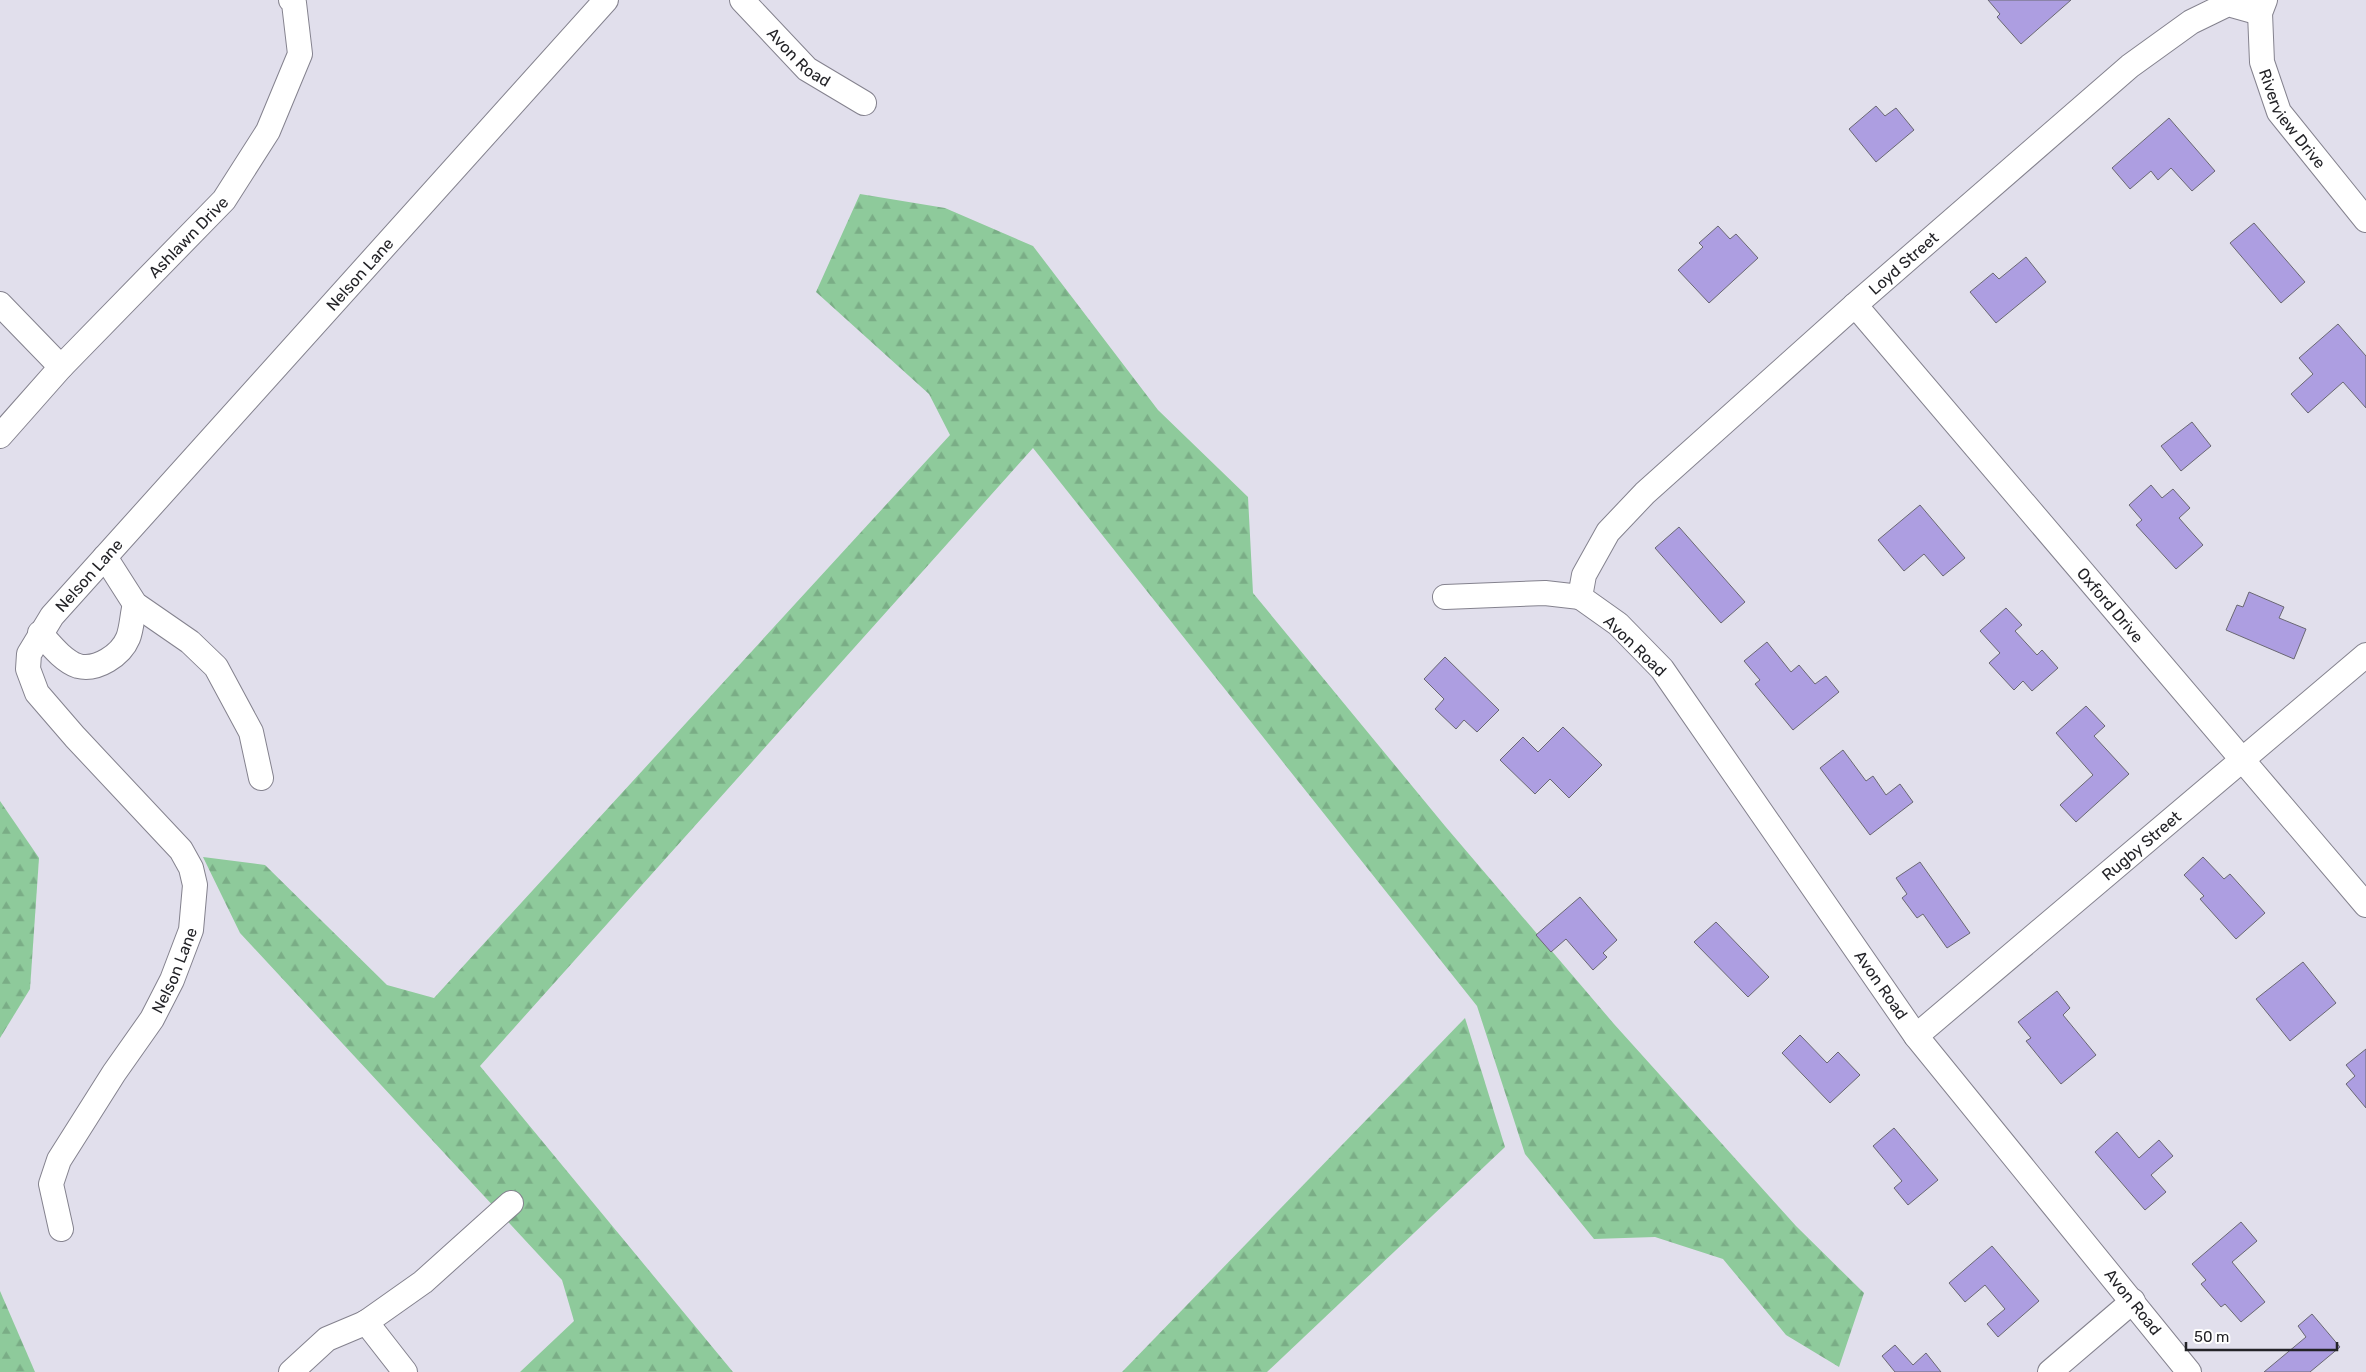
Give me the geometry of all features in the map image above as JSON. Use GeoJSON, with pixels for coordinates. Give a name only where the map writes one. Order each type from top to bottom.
{"type":"FeatureCollection","features":[{"type":"Feature","properties":{"kind":"street","name":"Ashlawn Drive"},"geometry":{"type":"LineString","coordinates":[[0,436],[61,367],[224,200],[268,131],[300,54],[294,3],[291,0]]}},
{"type":"Feature","properties":{"kind":"street","name":"Nelson Lane"},"geometry":{"type":"LineString","coordinates":[[61,1229],[52,1184],[59,1160],[109,1080],[152,1020],[172,980],[191,930],[195,885],[191,868],[181,850],[75,738],[37,693],[28,669],[30,654],[40,633],[52,616],[606,0]]}},
{"type":"Feature","properties":{"kind":"street","name":"Avon Road"},"geometry":{"type":"LineString","coordinates":[[742,0],[807,69],[864,103]]}},
{"type":"Feature","properties":{"kind":"street","name":"Loyd Street"},"geometry":{"type":"LineString","coordinates":[[1582,586],[1608,532],[1644,494],[1855,305],[2130,66],[2191,22],[2228,4],[2262,6]]}},
{"type":"Feature","properties":{"kind":"street","name":"Riverview Drive"},"geometry":{"type":"LineString","coordinates":[[2262,6],[2262,62],[2279,112],[2366,220]]}},
{"type":"Feature","properties":{"kind":"street"},"geometry":{"type":"LineString","coordinates":[[0,304],[61,367]]}},
{"type":"Feature","properties":{"kind":"street","name":"Oxford Drive"},"geometry":{"type":"LineString","coordinates":[[1855,305],[2366,905]]}},
{"type":"Feature","properties":{"kind":"street"},"geometry":{"type":"LineString","coordinates":[[105,556],[135,604],[190,642],[216,667],[251,732],[260,778]]}},
{"type":"Feature","properties":{"kind":"street","name":"Avon Road"},"geometry":{"type":"LineString","coordinates":[[1445,597],[1545,593],[1582,586],[1662,669],[1916,1036],[2189,1372]]}},
{"type":"Feature","properties":{"kind":"street"},"geometry":{"type":"LineString","coordinates":[[40,633],[58,652],[77,666],[96,666],[113,657],[127,639],[135,604]]}},
{"type":"Feature","properties":{"kind":"street","name":"Rugby Street"},"geometry":{"type":"LineString","coordinates":[[1916,1036],[2366,655]]}},
{"type":"Feature","properties":{"kind":"street"},"geometry":{"type":"LineString","coordinates":[[291,1372],[327,1339],[366,1322],[423,1282],[511,1203]]}},
{"type":"Feature","properties":{"kind":"street"},"geometry":{"type":"LineString","coordinates":[[2050,1372],[2133,1301]]}},
{"type":"Feature","properties":{"kind":"street"},"geometry":{"type":"LineString","coordinates":[[366,1322],[405,1372]]}},
{"type":"Feature","properties":{"kind":"green space"},"geometry":{"type":"Polygon","coordinates":[[[860,194],[945,208],[1033,246],[1158,410],[1248,497],[1253,593],[1445,826],[1614,1024],[1796,1226],[1864,1293],[1839,1367],[1786,1335],[1723,1259],[1655,1237],[1594,1239],[1525,1154],[1477,1006],[1033,448],[480,1066],[733,1372],[520,1372],[574,1321],[562,1280],[240,933],[203,857],[265,865],[387,985],[434,998],[950,435],[929,394],[816,292],[860,194]]]}},
{"type":"Feature","properties":{"kind":"green space"},"geometry":{"type":"Polygon","coordinates":[[[0,801],[39,858],[30,989],[0,1038],[0,801]]]}},
{"type":"Feature","properties":{"kind":"green space"},"geometry":{"type":"Polygon","coordinates":[[[1465,1018],[1505,1147],[1267,1372],[1122,1372],[1465,1018]]]}},
{"type":"Feature","properties":{"kind":"green space"},"geometry":{"type":"Polygon","coordinates":[[[0,1291],[35,1372],[0,1372],[0,1291]]]}},
{"type":"Feature","properties":{"kind":"building"},"geometry":{"type":"Polygon","coordinates":[[[1988,0],[2071,0],[2021,44],[1997,17],[2000,14],[1988,0]]]}},
{"type":"Feature","properties":{"kind":"building"},"geometry":{"type":"Polygon","coordinates":[[[1876,106],[1885,116],[1896,108],[1914,130],[1876,162],[1849,129],[1876,106]]]}},
{"type":"Feature","properties":{"kind":"building"},"geometry":{"type":"Polygon","coordinates":[[[2169,118],[2215,171],[2192,191],[2171,168],[2158,180],[2151,171],[2130,189],[2112,168],[2169,118]]]}},
{"type":"Feature","properties":{"kind":"building"},"geometry":{"type":"Polygon","coordinates":[[[2254,223],[2305,282],[2281,303],[2230,243],[2254,223]]]}},
{"type":"Feature","properties":{"kind":"building"},"geometry":{"type":"Polygon","coordinates":[[[1718,226],[1730,239],[1736,234],[1758,258],[1709,303],[1678,270],[1703,247],[1699,243],[1718,226]]]}},
{"type":"Feature","properties":{"kind":"building"},"geometry":{"type":"Polygon","coordinates":[[[2026,257],[2046,282],[1996,323],[1970,292],[1993,273],[1999,279],[2026,257]]]}},
{"type":"Feature","properties":{"kind":"building"},"geometry":{"type":"Polygon","coordinates":[[[2338,324],[2366,356],[2366,408],[2343,382],[2308,413],[2291,394],[2313,374],[2299,358],[2338,324]]]}},
{"type":"Feature","properties":{"kind":"building"},"geometry":{"type":"Polygon","coordinates":[[[2192,422],[2211,446],[2181,471],[2161,446],[2192,422]]]}},
{"type":"Feature","properties":{"kind":"building"},"geometry":{"type":"Polygon","coordinates":[[[2151,485],[2162,498],[2173,489],[2190,508],[2179,518],[2203,545],[2176,569],[2136,525],[2142,520],[2129,505],[2151,485]]]}},
{"type":"Feature","properties":{"kind":"building"},"geometry":{"type":"Polygon","coordinates":[[[1920,505],[1965,558],[1943,576],[1924,554],[1904,571],[1878,540],[1920,505]]]}},
{"type":"Feature","properties":{"kind":"building"},"geometry":{"type":"Polygon","coordinates":[[[1679,527],[1745,602],[1721,623],[1655,548],[1679,527]]]}},
{"type":"Feature","properties":{"kind":"building"},"geometry":{"type":"Polygon","coordinates":[[[2249,592],[2284,607],[2279,618],[2306,629],[2294,659],[2226,630],[2237,605],[2243,607],[2249,592]]]}},
{"type":"Feature","properties":{"kind":"building"},"geometry":{"type":"Polygon","coordinates":[[[2006,608],[2022,625],[2015,631],[2037,655],[2042,650],[2058,668],[2032,691],[2023,681],[2014,690],[1989,663],[2000,653],[1980,631],[2006,608]]]}},
{"type":"Feature","properties":{"kind":"building"},"geometry":{"type":"Polygon","coordinates":[[[1767,642],[1791,672],[1799,665],[1815,684],[1826,676],[1839,692],[1793,730],[1755,684],[1760,680],[1744,661],[1767,642]]]}},
{"type":"Feature","properties":{"kind":"building"},"geometry":{"type":"Polygon","coordinates":[[[1445,657],[1499,710],[1477,732],[1464,720],[1456,729],[1435,709],[1444,699],[1424,679],[1445,657]]]}},
{"type":"Feature","properties":{"kind":"building"},"geometry":{"type":"Polygon","coordinates":[[[2086,706],[2105,726],[2094,736],[2129,774],[2076,822],[2060,805],[2093,775],[2056,733],[2086,706]]]}},
{"type":"Feature","properties":{"kind":"building"},"geometry":{"type":"Polygon","coordinates":[[[1563,727],[1602,765],[1569,798],[1550,779],[1535,794],[1500,760],[1523,737],[1538,752],[1563,727]]]}},
{"type":"Feature","properties":{"kind":"building"},"geometry":{"type":"Polygon","coordinates":[[[1843,750],[1866,781],[1873,776],[1886,795],[1900,784],[1913,802],[1870,835],[1820,768],[1843,750]]]}},
{"type":"Feature","properties":{"kind":"building"},"geometry":{"type":"Polygon","coordinates":[[[2203,857],[2224,879],[2230,874],[2265,913],[2236,939],[2200,899],[2204,896],[2184,875],[2203,857]]]}},
{"type":"Feature","properties":{"kind":"building"},"geometry":{"type":"Polygon","coordinates":[[[1920,862],[1970,933],[1947,948],[1923,914],[1917,918],[1902,898],[1907,894],[1896,878],[1920,862]]]}},
{"type":"Feature","properties":{"kind":"building"},"geometry":{"type":"Polygon","coordinates":[[[1580,897],[1617,940],[1603,953],[1607,957],[1593,970],[1566,939],[1551,952],[1536,935],[1580,897]]]}},
{"type":"Feature","properties":{"kind":"building"},"geometry":{"type":"Polygon","coordinates":[[[1716,922],[1769,977],[1748,997],[1694,942],[1716,922]]]}},
{"type":"Feature","properties":{"kind":"building"},"geometry":{"type":"Polygon","coordinates":[[[2303,962],[2336,1003],[2290,1041],[2256,999],[2303,962]]]}},
{"type":"Feature","properties":{"kind":"building"},"geometry":{"type":"Polygon","coordinates":[[[2057,991],[2070,1008],[2063,1015],[2096,1055],[2061,1084],[2026,1041],[2031,1038],[2018,1022],[2057,991]]]}},
{"type":"Feature","properties":{"kind":"building"},"geometry":{"type":"Polygon","coordinates":[[[1800,1035],[1827,1063],[1838,1052],[1860,1075],[1830,1103],[1782,1053],[1800,1035]]]}},
{"type":"Feature","properties":{"kind":"building"},"geometry":{"type":"Polygon","coordinates":[[[2366,1049],[2366,1108],[2346,1084],[2355,1076],[2346,1065],[2366,1049]]]}},
{"type":"Feature","properties":{"kind":"building"},"geometry":{"type":"Polygon","coordinates":[[[1894,1128],[1938,1180],[1908,1205],[1894,1188],[1902,1181],[1873,1146],[1894,1128]]]}},
{"type":"Feature","properties":{"kind":"building"},"geometry":{"type":"Polygon","coordinates":[[[2117,1132],[2139,1158],[2159,1140],[2173,1156],[2151,1175],[2166,1192],[2145,1210],[2095,1152],[2117,1132]]]}},
{"type":"Feature","properties":{"kind":"building"},"geometry":{"type":"Polygon","coordinates":[[[2241,1222],[2257,1241],[2232,1262],[2265,1302],[2241,1322],[2225,1304],[2221,1307],[2201,1284],[2206,1280],[2192,1264],[2241,1222]]]}},
{"type":"Feature","properties":{"kind":"building"},"geometry":{"type":"Polygon","coordinates":[[[1992,1246],[2039,1301],[1998,1337],[1987,1324],[2005,1309],[1985,1285],[1965,1302],[1949,1283],[1992,1246]]]}},
{"type":"Feature","properties":{"kind":"building"},"geometry":{"type":"Polygon","coordinates":[[[2312,1314],[2340,1347],[2310,1372],[2264,1372],[2306,1337],[2298,1326],[2312,1314]]]}},
{"type":"Feature","properties":{"kind":"building"},"geometry":{"type":"Polygon","coordinates":[[[1895,1345],[1913,1365],[1926,1353],[1941,1372],[1895,1372],[1882,1356],[1895,1345]]]}}]}
